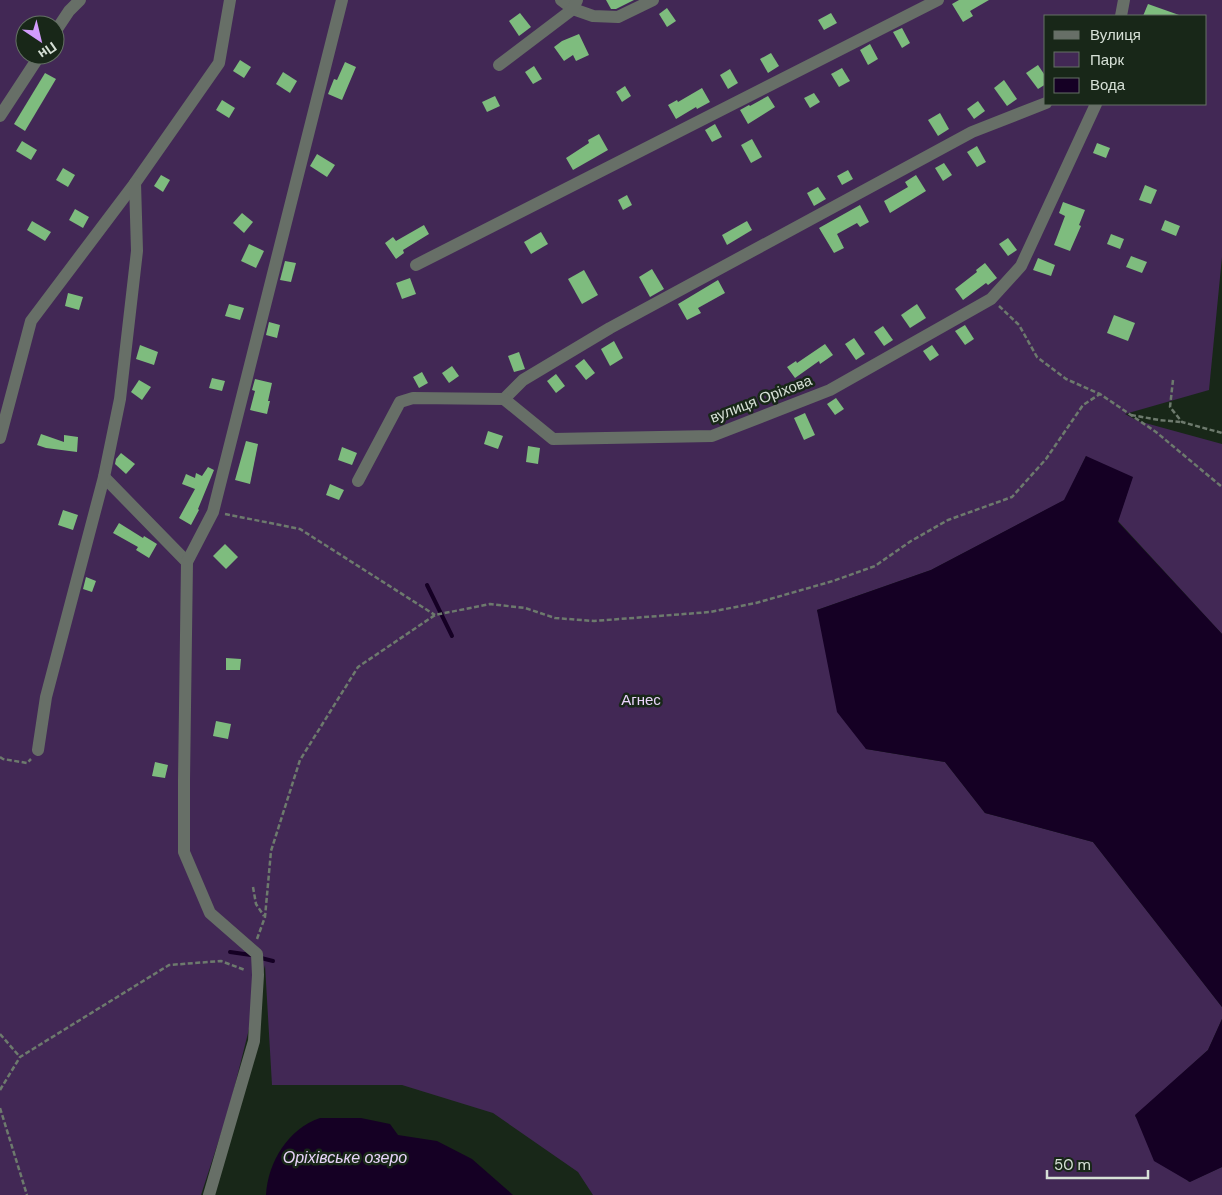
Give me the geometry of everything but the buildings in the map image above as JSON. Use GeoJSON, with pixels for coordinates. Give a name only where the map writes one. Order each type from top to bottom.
{"type":"FeatureCollection","features":[{"type":"Feature","properties":{"kind":"lane"},"geometry":{"type":"LineString","coordinates":[[66,6],[80,0]]}},
{"type":"Feature","properties":{"kind":"lane"},"geometry":{"type":"LineString","coordinates":[[0,438],[31,321],[135,183],[219,63],[230,0]]}},
{"type":"Feature","properties":{"kind":"lane"},"geometry":{"type":"LineString","coordinates":[[209,1195],[254,1041],[258,975],[257,954],[210,913],[184,852],[187,562],[214,512],[342,0]]}},
{"type":"Feature","properties":{"kind":"lane"},"geometry":{"type":"LineString","coordinates":[[561,0],[575,4],[593,16],[618,17],[653,0]]}},
{"type":"Feature","properties":{"kind":"lane"},"geometry":{"type":"LineString","coordinates":[[416,265],[938,0]]}},
{"type":"Feature","properties":{"kind":"lane"},"geometry":{"type":"LineString","coordinates":[[1121,15],[1124,0]]}},
{"type":"Feature","properties":{"kind":"lane"},"geometry":{"type":"LineString","coordinates":[[499,65],[575,4]]}},
{"type":"Feature","properties":{"kind":"lane"},"geometry":{"type":"LineString","coordinates":[[0,116],[33,65]]}},
{"type":"Feature","properties":{"kind":"lane"},"geometry":{"type":"LineString","coordinates":[[358,481],[400,402],[413,398],[504,399],[524,380],[619,324],[972,132],[1044,104]]}},
{"type":"Feature","properties":{"kind":"lane","name":"вулиця Оріхова"},"geometry":{"type":"LineString","coordinates":[[504,399],[553,439],[712,436],[830,390],[991,299],[1021,266],[1096,105]]}},
{"type":"Feature","properties":{"kind":"lane"},"geometry":{"type":"LineString","coordinates":[[38,750],[46,697],[104,477],[120,399],[137,251],[135,183]]}},
{"type":"Feature","properties":{"kind":"lane"},"geometry":{"type":"LineString","coordinates":[[104,477],[187,562]]}},
{"type":"Feature","properties":{"kind":"path"},"geometry":{"type":"LineString","coordinates":[[991,299],[1018,325],[1037,357],[1066,379],[1100,394],[1156,432],[1222,487]]}},
{"type":"Feature","properties":{"kind":"path"},"geometry":{"type":"LineString","coordinates":[[1173,380],[1170,407],[1182,422]]}},
{"type":"Feature","properties":{"kind":"path"},"geometry":{"type":"LineString","coordinates":[[252,950],[265,917],[271,850],[300,760],[358,667],[435,615],[490,604],[525,608],[555,618],[594,621],[710,612],[756,603],[833,581],[875,566],[911,541],[948,520],[1012,497],[1046,459],[1083,405],[1100,394]]}},
{"type":"Feature","properties":{"kind":"path"},"geometry":{"type":"LineString","coordinates":[[1130,415],[1182,422],[1222,433]]}},
{"type":"Feature","properties":{"kind":"path"},"geometry":{"type":"LineString","coordinates":[[214,512],[300,529],[435,615]]}},
{"type":"Feature","properties":{"kind":"path"},"geometry":{"type":"LineString","coordinates":[[1,759],[27,763],[38,750]]}},
{"type":"Feature","properties":{"kind":"path"},"geometry":{"type":"LineString","coordinates":[[253,887],[256,904],[265,917]]}},
{"type":"Feature","properties":{"kind":"path"},"geometry":{"type":"LineString","coordinates":[[0,1090],[20,1057],[169,965],[221,961],[258,975]]}},
{"type":"Feature","properties":{"kind":"path"},"geometry":{"type":"LineString","coordinates":[[0,1034],[20,1057]]}},
{"type":"Feature","properties":{"kind":"path"},"geometry":{"type":"LineString","coordinates":[[0,1108],[27,1195]]}},
{"type":"Feature","properties":{"kind":"green space","name":"Агнес"},"geometry":{"type":"Polygon","coordinates":[[[0,0],[1222,0],[1222,257],[1209,390],[1125,414],[1138,421],[1222,444],[1222,634],[1118,521],[1086,456],[1065,500],[931,570],[817,610],[866,749],[945,762],[985,813],[1093,842],[1222,1007],[1222,1019],[1208,1050],[1135,1116],[1189,1182],[1222,1167],[1222,1195],[593,1195],[578,1172],[493,1113],[402,1085],[272,1085],[265,965],[229,1109],[201,1195],[0,1195],[0,0]]]}},
{"type":"Feature","properties":{"kind":"water"},"geometry":{"type":"Polygon","coordinates":[[[1086,456],[1133,477],[1118,522],[1222,634],[1222,1007],[1093,842],[985,813],[945,762],[866,749],[837,712],[817,610],[931,570],[1064,500],[1086,456]]]}},
{"type":"Feature","properties":{"kind":"water"},"geometry":{"type":"Polygon","coordinates":[[[1222,1019],[1222,1167],[1190,1182],[1154,1161],[1135,1115],[1208,1050],[1222,1019]]]}},
{"type":"Feature","properties":{"kind":"water","name":"Оріхівське озеро"},"geometry":{"type":"Polygon","coordinates":[[[320,1118],[361,1118],[390,1124],[398,1135],[437,1141],[472,1159],[513,1195],[266,1195],[271,1171],[289,1138],[298,1130],[320,1118]]]}},
{"type":"Feature","properties":{"kind":"waterway"},"geometry":{"type":"LineString","coordinates":[[427,585],[452,636]]}},
{"type":"Feature","properties":{"kind":"waterway"},"geometry":{"type":"LineString","coordinates":[[230,952],[251,955]]}},
{"type":"Feature","properties":{"kind":"waterway"},"geometry":{"type":"LineString","coordinates":[[261,958],[273,961]]}}]}
